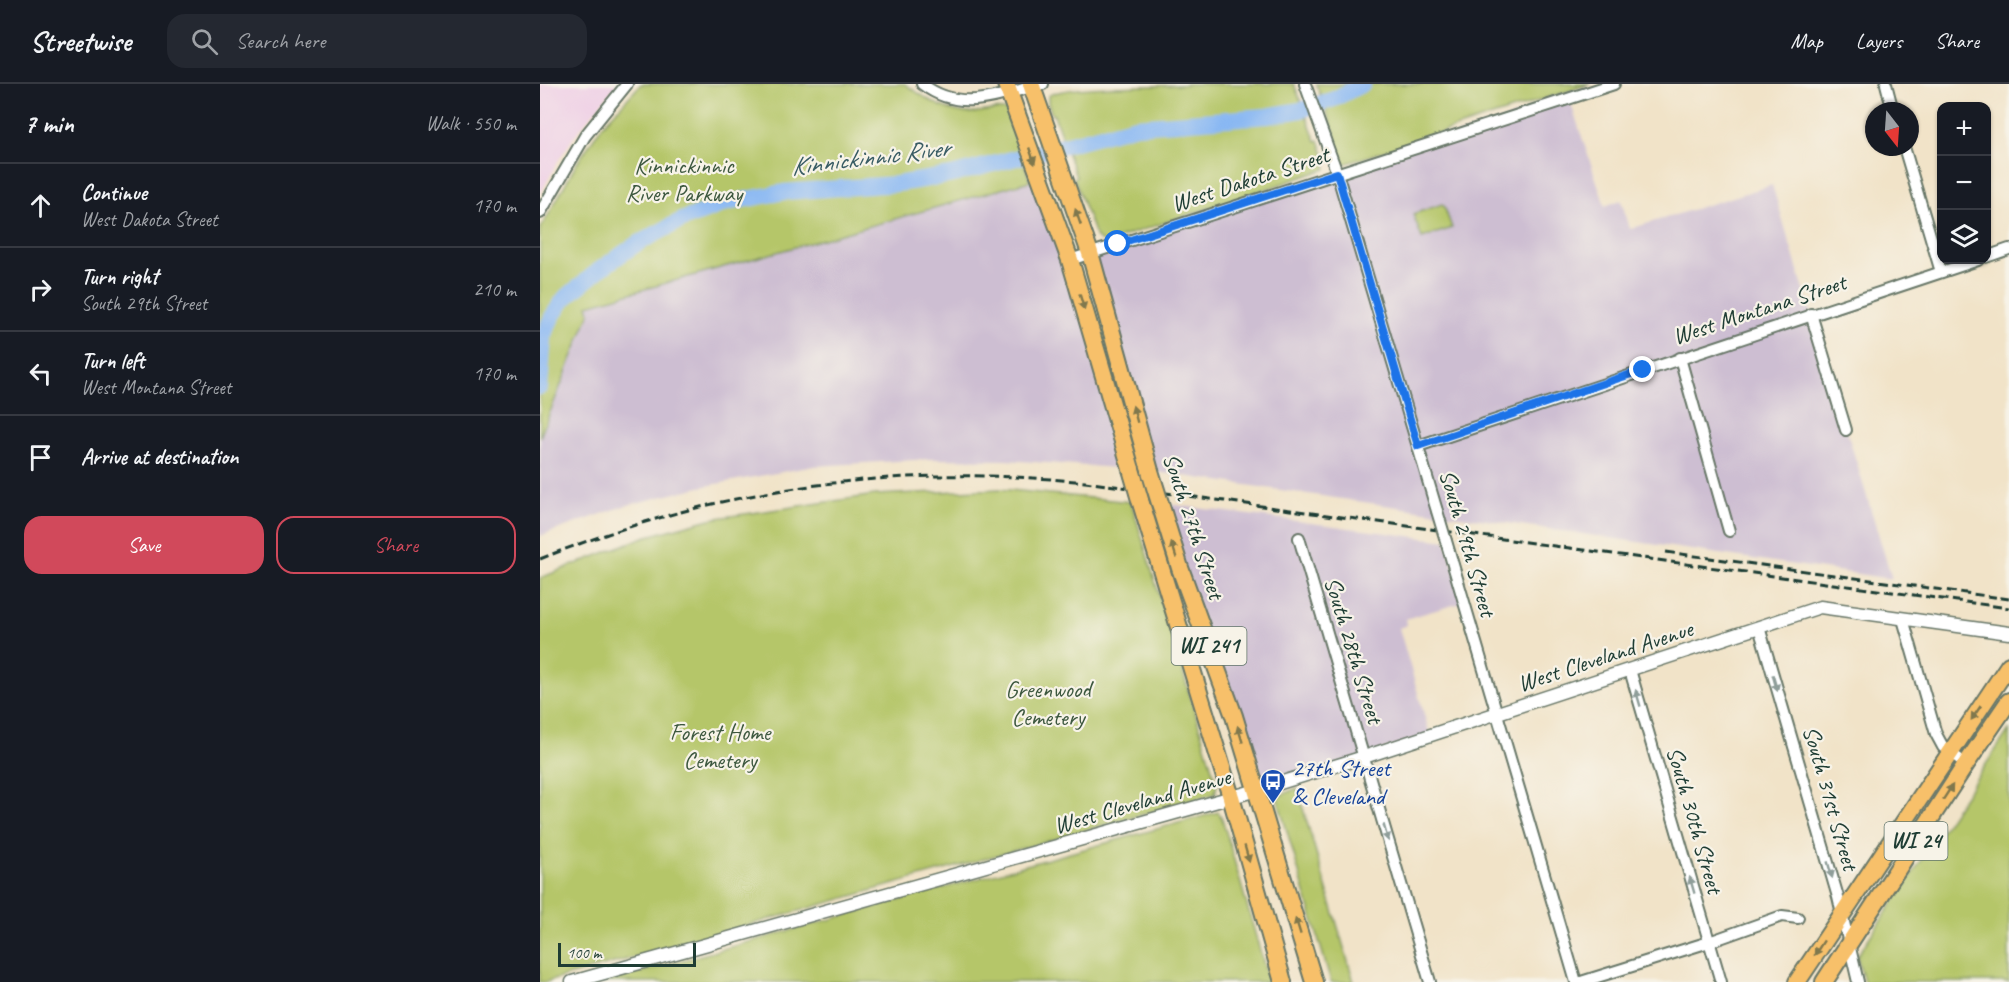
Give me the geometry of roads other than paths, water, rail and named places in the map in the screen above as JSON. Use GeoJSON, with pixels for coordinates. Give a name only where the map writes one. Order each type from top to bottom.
{"type":"FeatureCollection","features":[{"type":"Feature","properties":{"kind":"main road","name":"South 27th Street"},"geometry":{"type":"LineString","coordinates":[[1034,85],[1032,121],[1043,187],[1070,260],[1140,500],[1231,797],[1283,982]]}},
{"type":"Feature","properties":{"kind":"main road","name":"South 27th Street"},"geometry":{"type":"LineString","coordinates":[[1008,88],[1032,121],[1063,174],[1090,253],[1150,471],[1180,568],[1234,716],[1314,982]]}},
{"type":"Feature","properties":{"kind":"main road","name":"WI 24"},"geometry":{"type":"LineString","coordinates":[[1797,982],[2009,664]]}},
{"type":"Feature","properties":{"kind":"main road","name":"WI 24"},"geometry":{"type":"LineString","coordinates":[[1824,982],[2009,701]]}},
{"type":"Feature","properties":{"kind":"street"},"geometry":{"type":"LineString","coordinates":[[540,213],[585,136],[627,84]]}},
{"type":"Feature","properties":{"kind":"street"},"geometry":{"type":"LineString","coordinates":[[922,84],[943,97],[957,101],[985,99],[1008,88],[1034,85]]}},
{"type":"Feature","properties":{"kind":"street","name":"South 29th Street"},"geometry":{"type":"LineString","coordinates":[[1305,84],[1337,173],[1576,982]]}},
{"type":"Feature","properties":{"kind":"street","name":"West Dakota Street"},"geometry":{"type":"LineString","coordinates":[[1070,260],[1599,86],[1614,84]]}},
{"type":"Feature","properties":{"kind":"street"},"geometry":{"type":"LineString","coordinates":[[1886,84],[1891,102]]}},
{"type":"Feature","properties":{"kind":"street"},"geometry":{"type":"LineString","coordinates":[[1907,156],[1941,272]]}},
{"type":"Feature","properties":{"kind":"street"},"geometry":{"type":"LineString","coordinates":[[1991,255],[2009,249]]}},
{"type":"Feature","properties":{"kind":"street","name":"West Montana Street"},"geometry":{"type":"LineString","coordinates":[[1418,446],[1966,264]]}},
{"type":"Feature","properties":{"kind":"street"},"geometry":{"type":"LineString","coordinates":[[1811,314],[1846,430]]}},
{"type":"Feature","properties":{"kind":"street"},"geometry":{"type":"LineString","coordinates":[[1680,358],[1729,531]]}},
{"type":"Feature","properties":{"kind":"street","name":"South 28th Street"},"geometry":{"type":"LineString","coordinates":[[1299,538],[1430,982]]}},
{"type":"Feature","properties":{"kind":"street","name":"West Cleveland Avenue"},"geometry":{"type":"LineString","coordinates":[[572,982],[1257,790],[1820,607],[1904,619]]}},
{"type":"Feature","properties":{"kind":"street"},"geometry":{"type":"LineString","coordinates":[[1966,764],[1943,747],[1936,734],[1904,619],[2009,633]]}},
{"type":"Feature","properties":{"kind":"street","name":"South 31st Street"},"geometry":{"type":"LineString","coordinates":[[1759,627],[1842,915],[1858,982]]}},
{"type":"Feature","properties":{"kind":"street","name":"South 30th Street"},"geometry":{"type":"LineString","coordinates":[[1630,670],[1721,982]]}},
{"type":"Feature","properties":{"kind":"street"},"geometry":{"type":"LineString","coordinates":[[1581,982],[1782,916],[1798,918]]}},
{"type":"Feature","properties":{"kind":"waterway","name":"Kinnickinnic River"},"geometry":{"type":"LineString","coordinates":[[540,387],[544,335],[564,299],[599,270],[635,245],[682,220],[727,203],[784,192],[897,184],[952,175],[1136,126],[1267,116],[1301,110],[1334,99],[1363,84]]}},
{"type":"Feature","properties":{"kind":"railway"},"geometry":{"type":"LineString","coordinates":[[540,559],[607,534],[674,514],[740,498],[807,486],[875,479],[944,476],[1014,477],[1085,482],[2009,608]]}},
{"type":"Feature","properties":{"kind":"railway"},"geometry":{"type":"LineString","coordinates":[[1666,552],[2009,599]]}},
{"type":"Feature","properties":{"kind":"place","name":"27th Street & Cleveland"},"geometry":{"type":"Point","coordinates":[1273,805]}},
{"type":"Feature","properties":{"kind":"park label","name":"Kinnickinnic River Parkway"},"geometry":{"type":"Point","coordinates":[684,179]}},
{"type":"Feature","properties":{"kind":"park label","name":"Greenwood Cemetery"},"geometry":{"type":"Point","coordinates":[1048,703]}},
{"type":"Feature","properties":{"kind":"park label","name":"Forest Home Cemetery"},"geometry":{"type":"Point","coordinates":[720,746]}}]}
